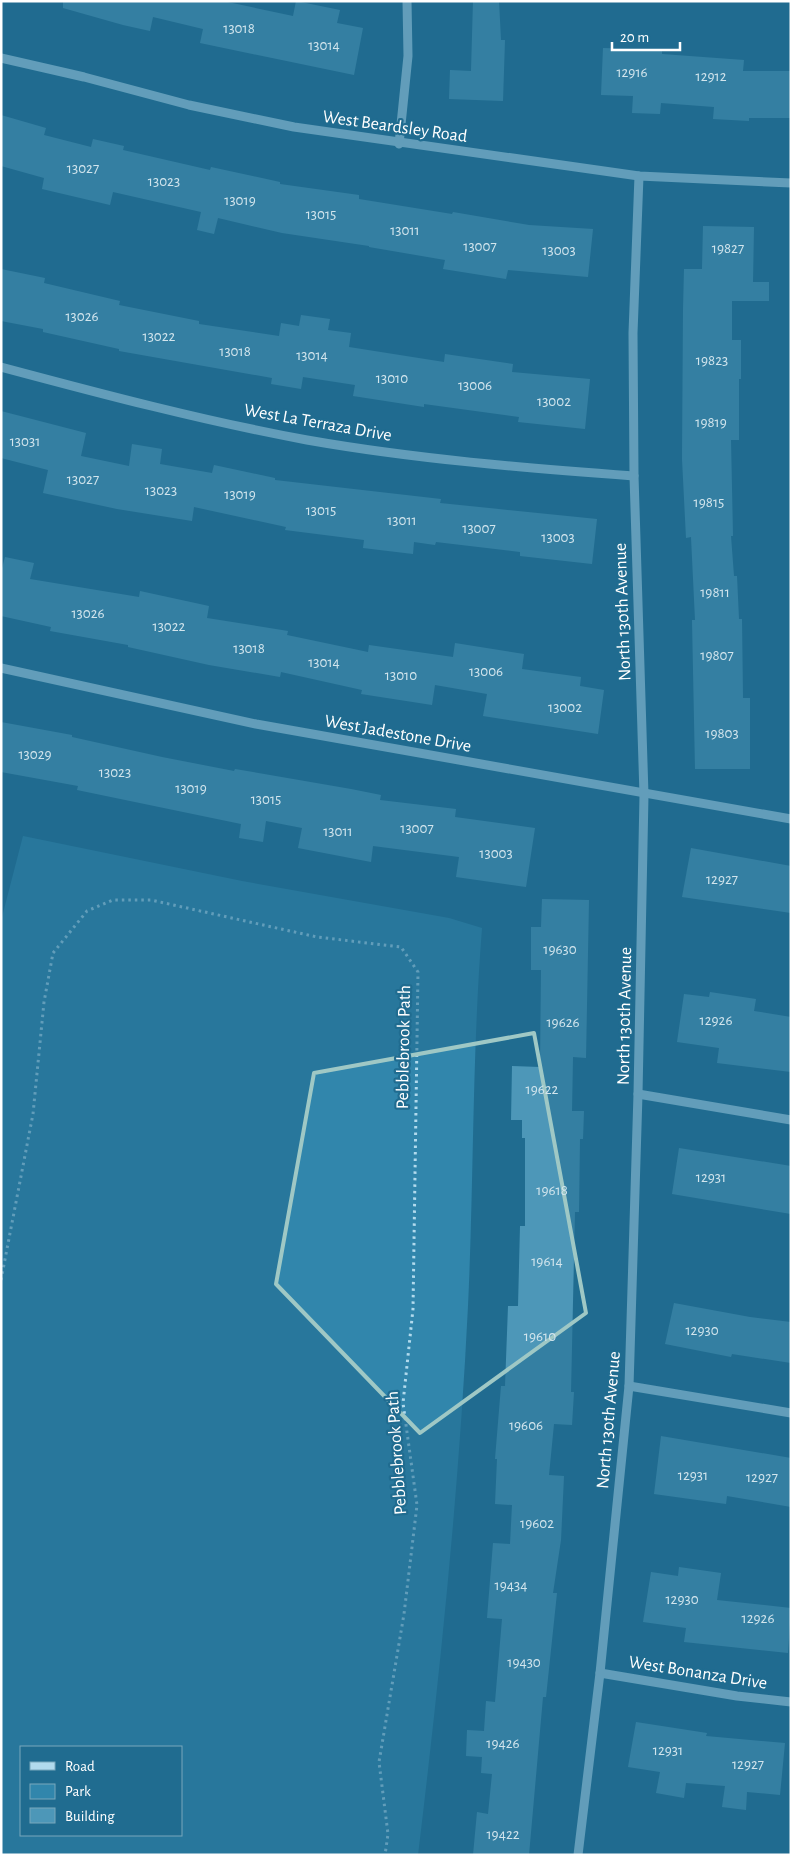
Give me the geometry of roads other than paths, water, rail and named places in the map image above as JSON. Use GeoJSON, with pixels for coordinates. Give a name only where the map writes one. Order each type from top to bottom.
{"type":"FeatureCollection","features":[{"type":"Feature","properties":{"kind":"street"},"geometry":{"type":"LineString","coordinates":[[399,144],[408,56],[407,1]]}},
{"type":"Feature","properties":{"kind":"street","name":"West Beardsley Road"},"geometry":{"type":"LineString","coordinates":[[1,58],[84,77],[189,105],[294,127],[399,144],[639,176],[791,183]]}},
{"type":"Feature","properties":{"kind":"street","name":"North 130th Avenue"},"geometry":{"type":"LineString","coordinates":[[578,1855],[600,1673],[629,1386],[638,1094],[644,794],[634,476],[633,333],[639,176]]}},
{"type":"Feature","properties":{"kind":"street","name":"West La Terraza Drive"},"geometry":{"type":"LineString","coordinates":[[1,367],[136,402],[308,440],[498,465],[634,476]]}},
{"type":"Feature","properties":{"kind":"street","name":"West Jadestone Drive"},"geometry":{"type":"LineString","coordinates":[[1,668],[256,724],[791,819]]}},
{"type":"Feature","properties":{"kind":"street"},"geometry":{"type":"LineString","coordinates":[[638,1094],[791,1120]]}},
{"type":"Feature","properties":{"kind":"street"},"geometry":{"type":"LineString","coordinates":[[629,1386],[791,1413]]}},
{"type":"Feature","properties":{"kind":"street","name":"West Bonanza Drive"},"geometry":{"type":"LineString","coordinates":[[600,1673],[737,1696],[791,1702]]}}]}
